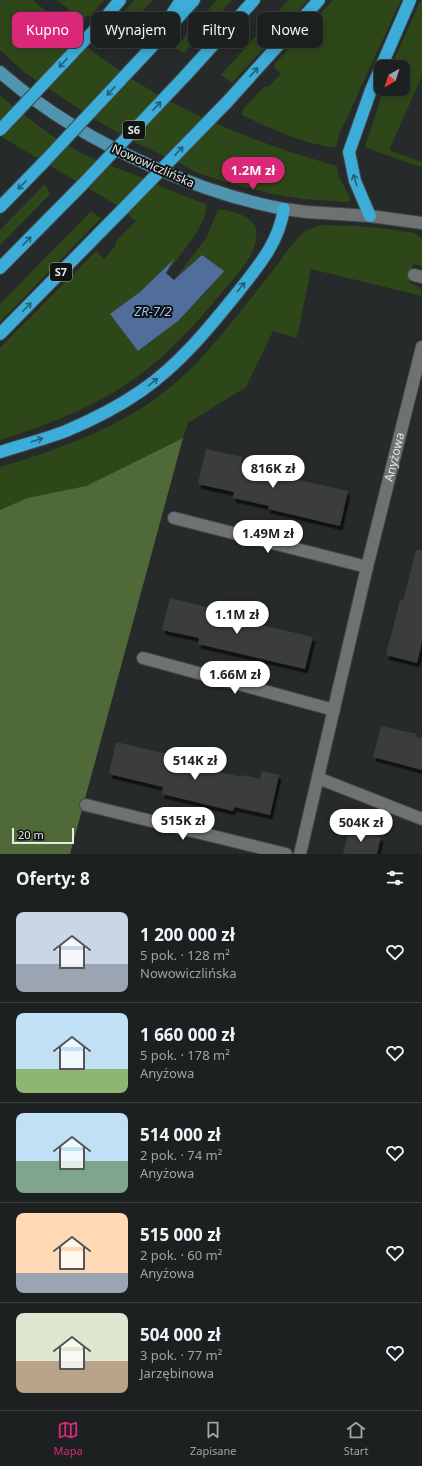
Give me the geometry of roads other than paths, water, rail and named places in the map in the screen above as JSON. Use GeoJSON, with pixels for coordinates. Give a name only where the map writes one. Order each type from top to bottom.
{"type":"FeatureCollection","features":[{"type":"Feature","properties":{"kind":"highway"},"geometry":{"type":"LineString","coordinates":[[0,130],[100,24],[120,0]]}},
{"type":"Feature","properties":{"kind":"highway"},"geometry":{"type":"LineString","coordinates":[[148,51],[181,0]]}},
{"type":"Feature","properties":{"kind":"highway"},"geometry":{"type":"LineString","coordinates":[[0,207],[44,162],[194,0]]}},
{"type":"Feature","properties":{"kind":"highway","name":"S6"},"geometry":{"type":"LineString","coordinates":[[0,268],[82,185],[186,75],[254,0]]}},
{"type":"Feature","properties":{"kind":"highway","name":"S7"},"geometry":{"type":"LineString","coordinates":[[0,334],[228,101],[320,0]]}},
{"type":"Feature","properties":{"kind":"highway"},"geometry":{"type":"LineString","coordinates":[[384,60],[410,0]]}},
{"type":"Feature","properties":{"kind":"highway"},"geometry":{"type":"LineString","coordinates":[[370,216],[356,182],[349,152],[374,84]]}},
{"type":"Feature","properties":{"kind":"highway"},"geometry":{"type":"LineString","coordinates":[[0,452],[65,431],[86,422],[141,392],[165,372],[210,326],[267,255],[276,237],[284,209]]}},
{"type":"Feature","properties":{"kind":"main road","name":"Nowowiczlińska"},"geometry":{"type":"LineString","coordinates":[[0,72],[44,107],[82,132],[112,148],[180,179],[217,193],[257,204],[284,209]]}},
{"type":"Feature","properties":{"kind":"street","name":"Nowowiczlińska"},"geometry":{"type":"LineString","coordinates":[[284,209],[370,216],[422,223]]}},
{"type":"Feature","properties":{"kind":"street","name":"Anyżowa"},"geometry":{"type":"LineString","coordinates":[[300,854],[367,566],[422,347]]}},
{"type":"Feature","properties":{"kind":"street"},"geometry":{"type":"LineString","coordinates":[[174,518],[367,566]]}},
{"type":"Feature","properties":{"kind":"street"},"geometry":{"type":"LineString","coordinates":[[143,658],[334,710]]}},
{"type":"Feature","properties":{"kind":"street"},"geometry":{"type":"LineString","coordinates":[[318,778],[422,819]]}},
{"type":"Feature","properties":{"kind":"street"},"geometry":{"type":"LineString","coordinates":[[86,805],[286,854]]}},
{"type":"Feature","properties":{"kind":"water","name":"ZR-7/2"},"geometry":{"type":"Polygon","coordinates":[[[202,255],[224,271],[178,321],[138,351],[110,314],[140,292],[174,259],[166,273],[174,280],[202,255]]]}}]}
